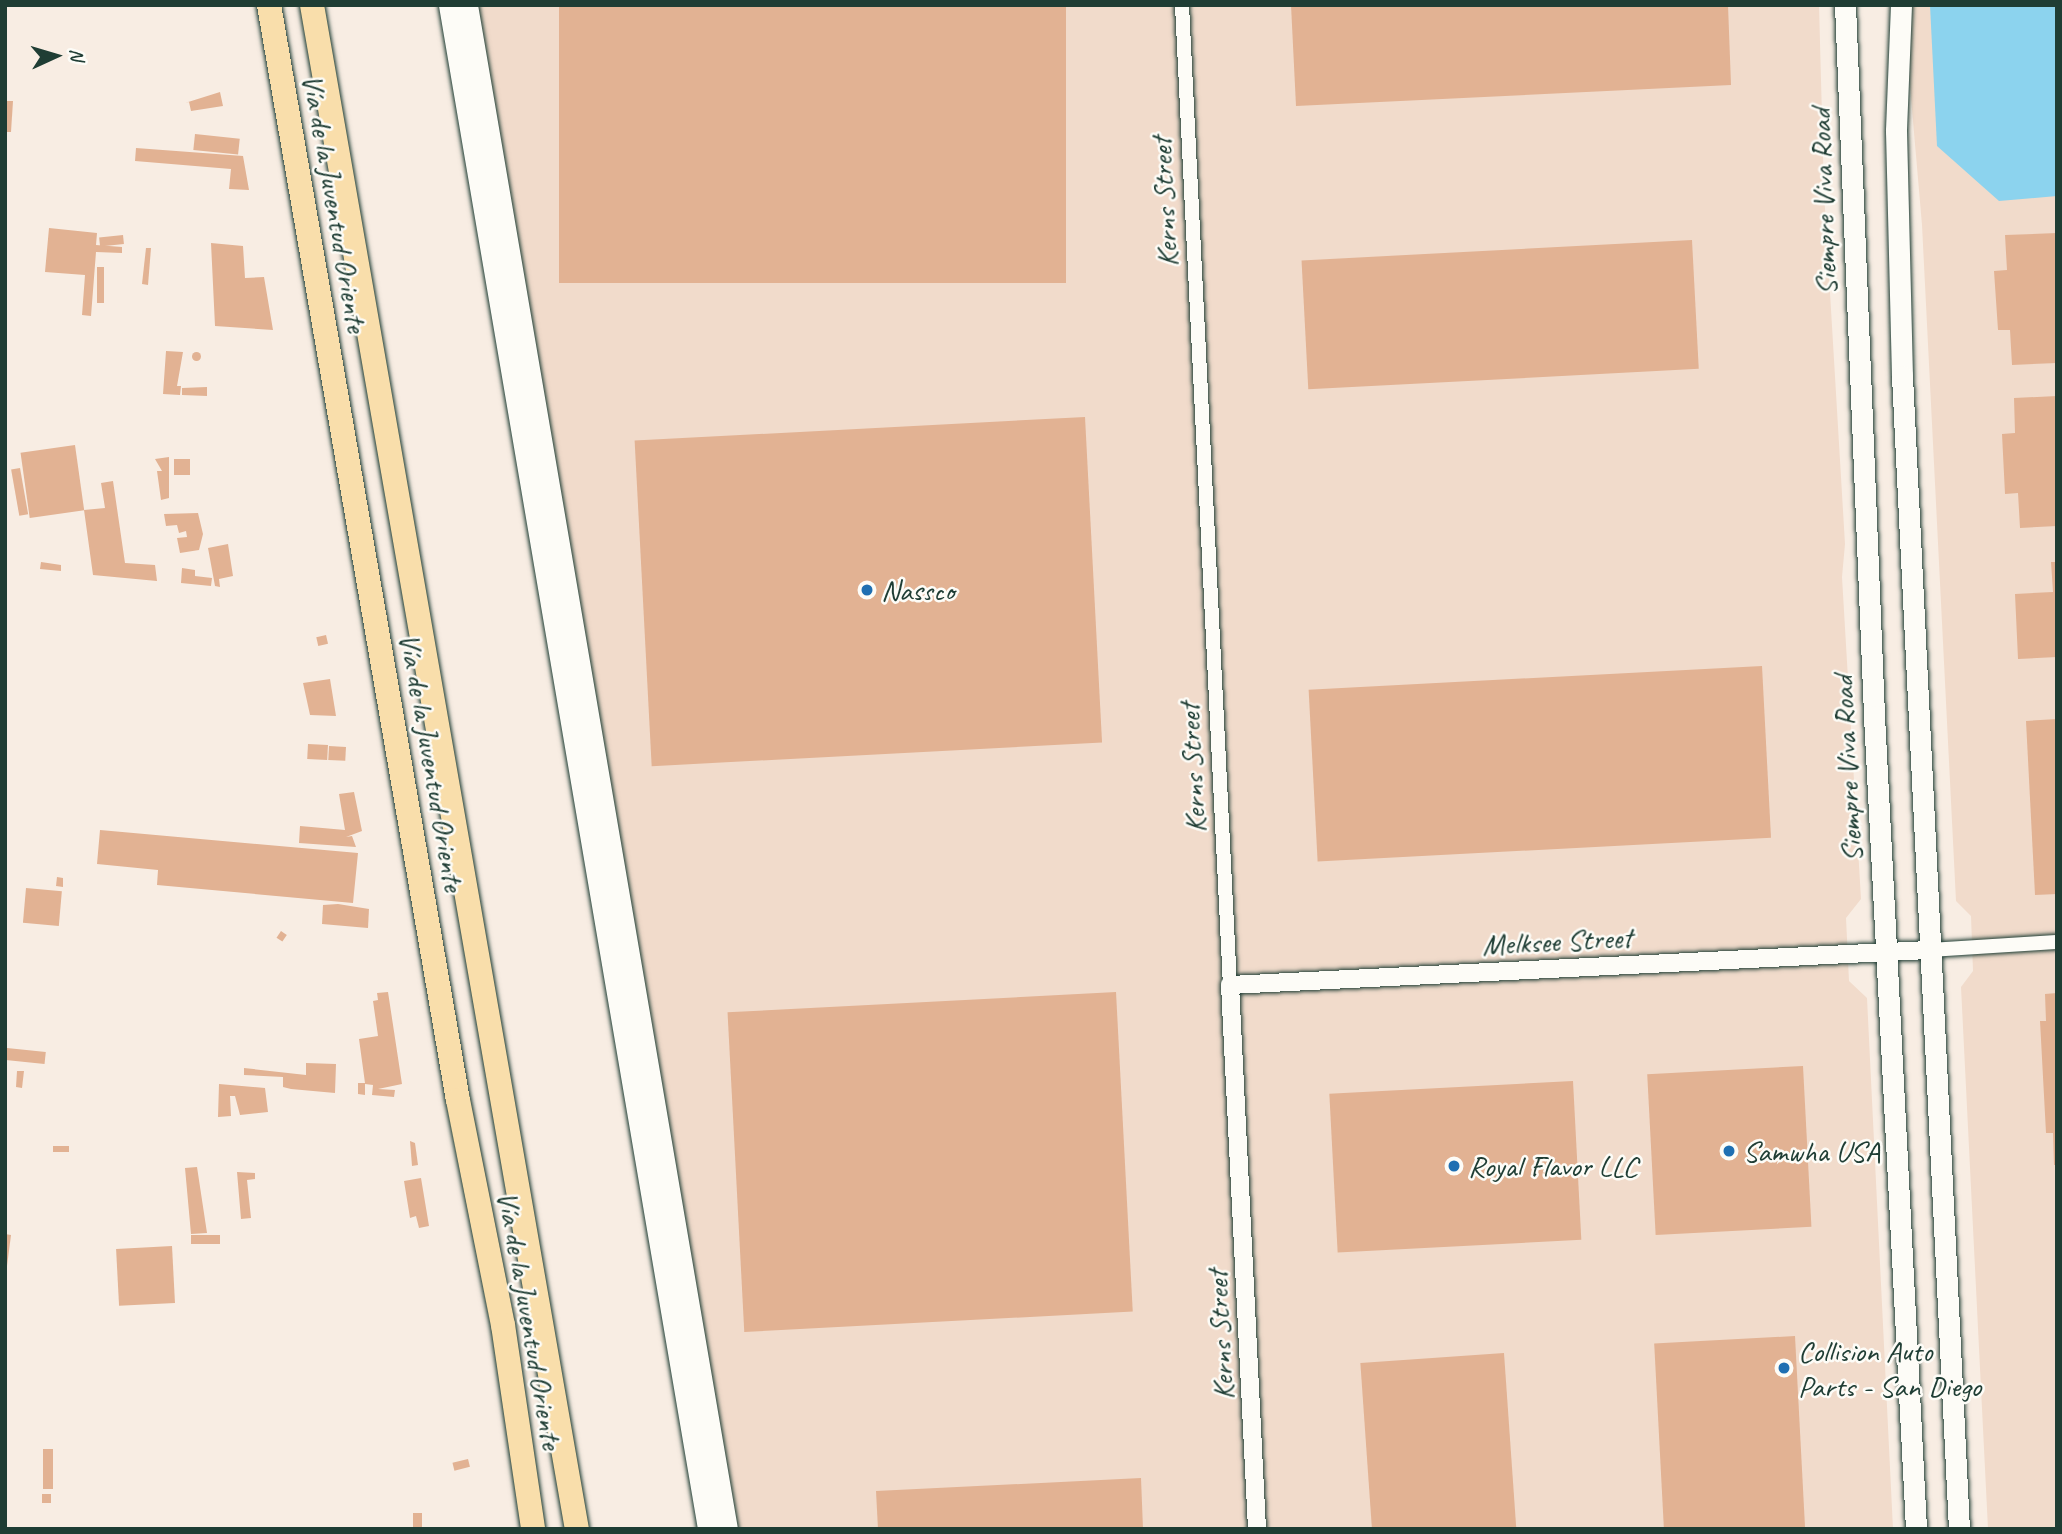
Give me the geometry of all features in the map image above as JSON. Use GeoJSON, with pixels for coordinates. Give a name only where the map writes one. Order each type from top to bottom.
{"type":"FeatureCollection","features":[{"type":"Feature","properties":{"kind":"highway","name":"Vía de la Juventud Oriente"},"geometry":{"type":"LineString","coordinates":[[269,5],[458,1100],[503,1325],[533,1529]]}},
{"type":"Feature","properties":{"kind":"highway","name":"Vía de la Juventud Oriente"},"geometry":{"type":"LineString","coordinates":[[312,5],[577,1529]]}},
{"type":"Feature","properties":{"kind":"highway"},"geometry":{"type":"LineString","coordinates":[[503,1325],[522,1391],[535,1398],[545,1391],[537,1334],[540,1318]]}},
{"type":"Feature","properties":{"kind":"highway"},"geometry":{"type":"LineString","coordinates":[[528,1493],[532,1429],[541,1422],[552,1428],[570,1485]]}},
{"type":"Feature","properties":{"kind":"main road"},"geometry":{"type":"LineString","coordinates":[[449,5],[708,1529]]}},
{"type":"Feature","properties":{"kind":"main road"},"geometry":{"type":"LineString","coordinates":[[467,5],[727,1529]]}},
{"type":"Feature","properties":{"kind":"main road","name":"Siempre Viva Road"},"geometry":{"type":"LineString","coordinates":[[1845,5],[1885,953],[1916,1529]]}},
{"type":"Feature","properties":{"kind":"main road"},"geometry":{"type":"LineString","coordinates":[[1901,5],[1898,251],[1929,950],[1959,1529]]}},
{"type":"Feature","properties":{"kind":"street","name":"Kerns Street"},"geometry":{"type":"LineString","coordinates":[[1182,5],[1257,1529]]}},
{"type":"Feature","properties":{"kind":"street"},"geometry":{"type":"LineString","coordinates":[[1929,950],[2057,942]]}},
{"type":"Feature","properties":{"kind":"street","name":"Melksee Street"},"geometry":{"type":"LineString","coordinates":[[1230,985],[1929,950]]}},
{"type":"Feature","properties":{"kind":"shaded area"},"geometry":{"type":"Polygon","coordinates":[[[441,5],[1819,5],[1824,192],[1845,544],[1842,577],[1861,899],[1846,918],[1849,981],[1867,998],[1893,1529],[701,1529],[441,5]]]}},
{"type":"Feature","properties":{"kind":"shaded area"},"geometry":{"type":"Polygon","coordinates":[[[1903,5],[2057,5],[2057,1529],[1988,1529],[1961,987],[1973,971],[1971,916],[1956,901],[1922,225],[1903,5]]]}},
{"type":"Feature","properties":{"kind":"water"},"geometry":{"type":"Polygon","coordinates":[[[1930,5],[2057,5],[2057,196],[1999,201],[1937,146],[1930,5]]]}},
{"type":"Feature","properties":{"kind":"building"},"geometry":{"type":"Polygon","coordinates":[[[559,5],[1066,5],[1066,283],[559,283],[559,5]]]}},
{"type":"Feature","properties":{"kind":"building"},"geometry":{"type":"Polygon","coordinates":[[[1291,5],[1728,5],[1731,85],[1296,106],[1291,5]]]}},
{"type":"Feature","properties":{"kind":"building"},"geometry":{"type":"Polygon","coordinates":[[[220,92],[223,106],[191,111],[189,102],[185,103],[220,92]]]}},
{"type":"Feature","properties":{"kind":"building"},"geometry":{"type":"Polygon","coordinates":[[[6,101],[13,101],[11,132],[5,132],[6,101]]]}},
{"type":"Feature","properties":{"kind":"building"},"geometry":{"type":"Polygon","coordinates":[[[195,134],[240,139],[238,155],[193,150],[195,134]]]}},
{"type":"Feature","properties":{"kind":"building"},"geometry":{"type":"Polygon","coordinates":[[[136,148],[243,156],[249,190],[229,189],[231,169],[135,161],[136,148]]]}},
{"type":"Feature","properties":{"kind":"building"},"geometry":{"type":"Polygon","coordinates":[[[49,228],[97,233],[96,245],[122,247],[122,253],[96,252],[91,316],[82,315],[85,275],[45,272],[49,228]]]}},
{"type":"Feature","properties":{"kind":"building"},"geometry":{"type":"Polygon","coordinates":[[[2057,233],[2057,363],[2012,365],[2010,330],[1998,330],[1994,271],[2007,270],[2005,235],[2057,233]]]}},
{"type":"Feature","properties":{"kind":"building"},"geometry":{"type":"Polygon","coordinates":[[[123,235],[124,244],[100,246],[99,238],[123,235]]]}},
{"type":"Feature","properties":{"kind":"building"},"geometry":{"type":"Polygon","coordinates":[[[1692,240],[1699,369],[1308,389],[1302,260],[1692,240]]]}},
{"type":"Feature","properties":{"kind":"building"},"geometry":{"type":"Polygon","coordinates":[[[211,243],[243,246],[245,278],[264,277],[273,330],[215,326],[211,243]]]}},
{"type":"Feature","properties":{"kind":"building"},"geometry":{"type":"Polygon","coordinates":[[[146,248],[151,248],[148,285],[142,284],[146,248]]]}},
{"type":"Feature","properties":{"kind":"building"},"geometry":{"type":"Polygon","coordinates":[[[97,267],[104,267],[104,303],[97,303],[97,267]]]}},
{"type":"Feature","properties":{"kind":"building"},"geometry":{"type":"Polygon","coordinates":[[[166,351],[183,352],[177,386],[181,386],[180,395],[163,394],[166,351]]]}},
{"type":"Feature","properties":{"kind":"building"},"geometry":{"type":"Polygon","coordinates":[[[196,351],[201,356],[196,361],[191,356],[196,351]]]}},
{"type":"Feature","properties":{"kind":"building"},"geometry":{"type":"Polygon","coordinates":[[[207,387],[207,396],[182,395],[182,388],[207,387]]]}},
{"type":"Feature","properties":{"kind":"building"},"geometry":{"type":"Polygon","coordinates":[[[2057,396],[2057,526],[2020,528],[2018,493],[2005,494],[2002,434],[2015,433],[2014,398],[2057,396]]]}},
{"type":"Feature","properties":{"kind":"building","name":"Nassco"},"geometry":{"type":"Polygon","coordinates":[[[1085,417],[1102,743],[652,766],[635,441],[1085,417]]]}},
{"type":"Feature","properties":{"kind":"building"},"geometry":{"type":"Polygon","coordinates":[[[75,445],[84,510],[30,518],[21,453],[75,445]]]}},
{"type":"Feature","properties":{"kind":"building"},"geometry":{"type":"Polygon","coordinates":[[[169,457],[169,498],[161,500],[157,471],[162,471],[155,459],[169,457]]]}},
{"type":"Feature","properties":{"kind":"building"},"geometry":{"type":"Polygon","coordinates":[[[174,459],[190,459],[190,475],[174,475],[174,459]]]}},
{"type":"Feature","properties":{"kind":"building"},"geometry":{"type":"Polygon","coordinates":[[[20,468],[28,514],[19,516],[11,470],[20,468]]]}},
{"type":"Feature","properties":{"kind":"building"},"geometry":{"type":"Polygon","coordinates":[[[113,481],[125,563],[155,565],[157,581],[93,575],[84,510],[105,508],[101,483],[113,481]]]}},
{"type":"Feature","properties":{"kind":"building"},"geometry":{"type":"Polygon","coordinates":[[[198,513],[203,534],[199,550],[180,553],[177,538],[187,537],[186,531],[179,533],[177,525],[166,526],[164,514],[198,513]]]}},
{"type":"Feature","properties":{"kind":"building"},"geometry":{"type":"Polygon","coordinates":[[[228,544],[233,576],[219,579],[220,587],[215,586],[208,548],[228,544]]]}},
{"type":"Feature","properties":{"kind":"building"},"geometry":{"type":"Polygon","coordinates":[[[41,562],[61,565],[61,571],[40,569],[41,562]]]}},
{"type":"Feature","properties":{"kind":"building"},"geometry":{"type":"Polygon","coordinates":[[[2051,562],[2057,562],[2057,657],[2018,659],[2015,594],[2053,592],[2051,562]]]}},
{"type":"Feature","properties":{"kind":"building"},"geometry":{"type":"Polygon","coordinates":[[[182,568],[195,570],[195,576],[212,578],[211,586],[181,583],[182,568]]]}},
{"type":"Feature","properties":{"kind":"building"},"geometry":{"type":"Polygon","coordinates":[[[326,635],[328,644],[318,646],[316,637],[326,635]]]}},
{"type":"Feature","properties":{"kind":"building"},"geometry":{"type":"Polygon","coordinates":[[[1762,666],[1771,838],[1318,862],[1309,690],[1762,666]]]}},
{"type":"Feature","properties":{"kind":"building"},"geometry":{"type":"Polygon","coordinates":[[[330,679],[336,716],[310,715],[303,683],[330,679]]]}},
{"type":"Feature","properties":{"kind":"building"},"geometry":{"type":"Polygon","coordinates":[[[2057,719],[2057,894],[2035,895],[2026,721],[2057,719]]]}},
{"type":"Feature","properties":{"kind":"building"},"geometry":{"type":"Polygon","coordinates":[[[308,744],[328,745],[327,760],[307,759],[308,744]]]}},
{"type":"Feature","properties":{"kind":"building"},"geometry":{"type":"Polygon","coordinates":[[[329,746],[346,747],[345,761],[328,760],[329,746]]]}},
{"type":"Feature","properties":{"kind":"building"},"geometry":{"type":"Polygon","coordinates":[[[354,792],[362,831],[346,837],[352,836],[356,847],[299,843],[300,826],[345,830],[339,794],[354,792]]]}},
{"type":"Feature","properties":{"kind":"building"},"geometry":{"type":"Polygon","coordinates":[[[100,830],[358,853],[353,903],[157,885],[158,870],[97,864],[100,830]]]}},
{"type":"Feature","properties":{"kind":"building"},"geometry":{"type":"Polygon","coordinates":[[[57,877],[63,878],[63,887],[56,886],[57,877]]]}},
{"type":"Feature","properties":{"kind":"building"},"geometry":{"type":"Polygon","coordinates":[[[26,888],[62,891],[59,926],[23,923],[26,888]]]}},
{"type":"Feature","properties":{"kind":"building"},"geometry":{"type":"Polygon","coordinates":[[[338,904],[369,909],[368,928],[322,924],[323,905],[338,904]]]}},
{"type":"Feature","properties":{"kind":"building"},"geometry":{"type":"Polygon","coordinates":[[[281,931],[287,935],[282,942],[277,938],[281,931]]]}},
{"type":"Feature","properties":{"kind":"building"},"geometry":{"type":"Polygon","coordinates":[[[388,992],[402,1084],[378,1089],[395,1090],[394,1097],[372,1095],[373,1085],[365,1084],[365,1095],[358,1094],[358,1083],[365,1083],[359,1039],[378,1036],[373,1001],[378,1000],[377,993],[388,992]]]}},
{"type":"Feature","properties":{"kind":"building"},"geometry":{"type":"Polygon","coordinates":[[[1116,992],[1133,1312],[744,1332],[728,1012],[1116,992]]]}},
{"type":"Feature","properties":{"kind":"building"},"geometry":{"type":"Polygon","coordinates":[[[2057,993],[2057,1165],[2054,1165],[2053,1133],[2046,1133],[2040,1021],[2046,1021],[2045,994],[2057,993]]]}},
{"type":"Feature","properties":{"kind":"building"},"geometry":{"type":"Polygon","coordinates":[[[7,1048],[46,1052],[45,1064],[6,1060],[7,1048]]]}},
{"type":"Feature","properties":{"kind":"building"},"geometry":{"type":"Polygon","coordinates":[[[306,1063],[336,1064],[335,1093],[283,1087],[283,1077],[244,1075],[244,1068],[306,1075],[306,1063]]]}},
{"type":"Feature","properties":{"kind":"building","name":"Samwha USA"},"geometry":{"type":"Polygon","coordinates":[[[1803,1066],[1811,1227],[1656,1235],[1647,1074],[1803,1066]]]}},
{"type":"Feature","properties":{"kind":"building"},"geometry":{"type":"Polygon","coordinates":[[[17,1071],[24,1071],[22,1088],[16,1087],[17,1071]]]}},
{"type":"Feature","properties":{"kind":"building","name":"Royal Flavor LLC"},"geometry":{"type":"Polygon","coordinates":[[[1573,1081],[1581,1240],[1338,1253],[1329,1094],[1573,1081]]]}},
{"type":"Feature","properties":{"kind":"building"},"geometry":{"type":"Polygon","coordinates":[[[219,1084],[265,1088],[268,1112],[240,1115],[235,1096],[230,1096],[231,1116],[218,1117],[219,1084]]]}},
{"type":"Feature","properties":{"kind":"building"},"geometry":{"type":"Polygon","coordinates":[[[410,1141],[415,1143],[418,1165],[412,1166],[410,1141]]]}},
{"type":"Feature","properties":{"kind":"building"},"geometry":{"type":"Polygon","coordinates":[[[53,1146],[69,1146],[69,1152],[53,1152],[53,1146]]]}},
{"type":"Feature","properties":{"kind":"building"},"geometry":{"type":"Polygon","coordinates":[[[197,1167],[207,1233],[191,1234],[185,1168],[197,1167]]]}},
{"type":"Feature","properties":{"kind":"building"},"geometry":{"type":"Polygon","coordinates":[[[237,1172],[255,1173],[255,1179],[247,1180],[251,1218],[241,1219],[237,1172]]]}},
{"type":"Feature","properties":{"kind":"building"},"geometry":{"type":"Polygon","coordinates":[[[421,1178],[429,1226],[419,1228],[416,1216],[410,1218],[404,1181],[421,1178]]]}},
{"type":"Feature","properties":{"kind":"building"},"geometry":{"type":"Polygon","coordinates":[[[5,1234],[11,1235],[7,1266],[5,1266],[5,1234]]]}},
{"type":"Feature","properties":{"kind":"building"},"geometry":{"type":"Polygon","coordinates":[[[191,1235],[220,1235],[220,1244],[191,1244],[191,1235]]]}},
{"type":"Feature","properties":{"kind":"building"},"geometry":{"type":"Polygon","coordinates":[[[172,1246],[175,1303],[119,1306],[116,1249],[172,1246]]]}},
{"type":"Feature","properties":{"kind":"building"},"geometry":{"type":"Polygon","coordinates":[[[1795,1336],[1805,1529],[1664,1529],[1654,1343],[1795,1336]]]}},
{"type":"Feature","properties":{"kind":"building"},"geometry":{"type":"Polygon","coordinates":[[[1504,1353],[1516,1529],[1372,1529],[1360,1363],[1504,1353]]]}},
{"type":"Feature","properties":{"kind":"building"},"geometry":{"type":"Polygon","coordinates":[[[43,1449],[53,1449],[53,1489],[43,1489],[43,1449]]]}},
{"type":"Feature","properties":{"kind":"building"},"geometry":{"type":"Polygon","coordinates":[[[468,1459],[470,1467],[454,1471],[452,1463],[468,1459]]]}},
{"type":"Feature","properties":{"kind":"building"},"geometry":{"type":"Polygon","coordinates":[[[1141,1478],[1143,1529],[878,1529],[876,1491],[1141,1478]]]}},
{"type":"Feature","properties":{"kind":"building"},"geometry":{"type":"Polygon","coordinates":[[[42,1494],[51,1494],[51,1503],[42,1503],[42,1494]]]}},
{"type":"Feature","properties":{"kind":"building"},"geometry":{"type":"Polygon","coordinates":[[[413,1513],[422,1513],[422,1529],[413,1529],[413,1513]]]}},
{"type":"Feature","properties":{"kind":"place","name":"Nassco"},"geometry":{"type":"Point","coordinates":[867,590]}},
{"type":"Feature","properties":{"kind":"place","name":"Samwha USA"},"geometry":{"type":"Point","coordinates":[1729,1151]}},
{"type":"Feature","properties":{"kind":"place","name":"Royal Flavor LLC"},"geometry":{"type":"Point","coordinates":[1454,1166]}},
{"type":"Feature","properties":{"kind":"place","name":"Collision Auto Parts - San Diego"},"geometry":{"type":"Point","coordinates":[1784,1368]}}]}
